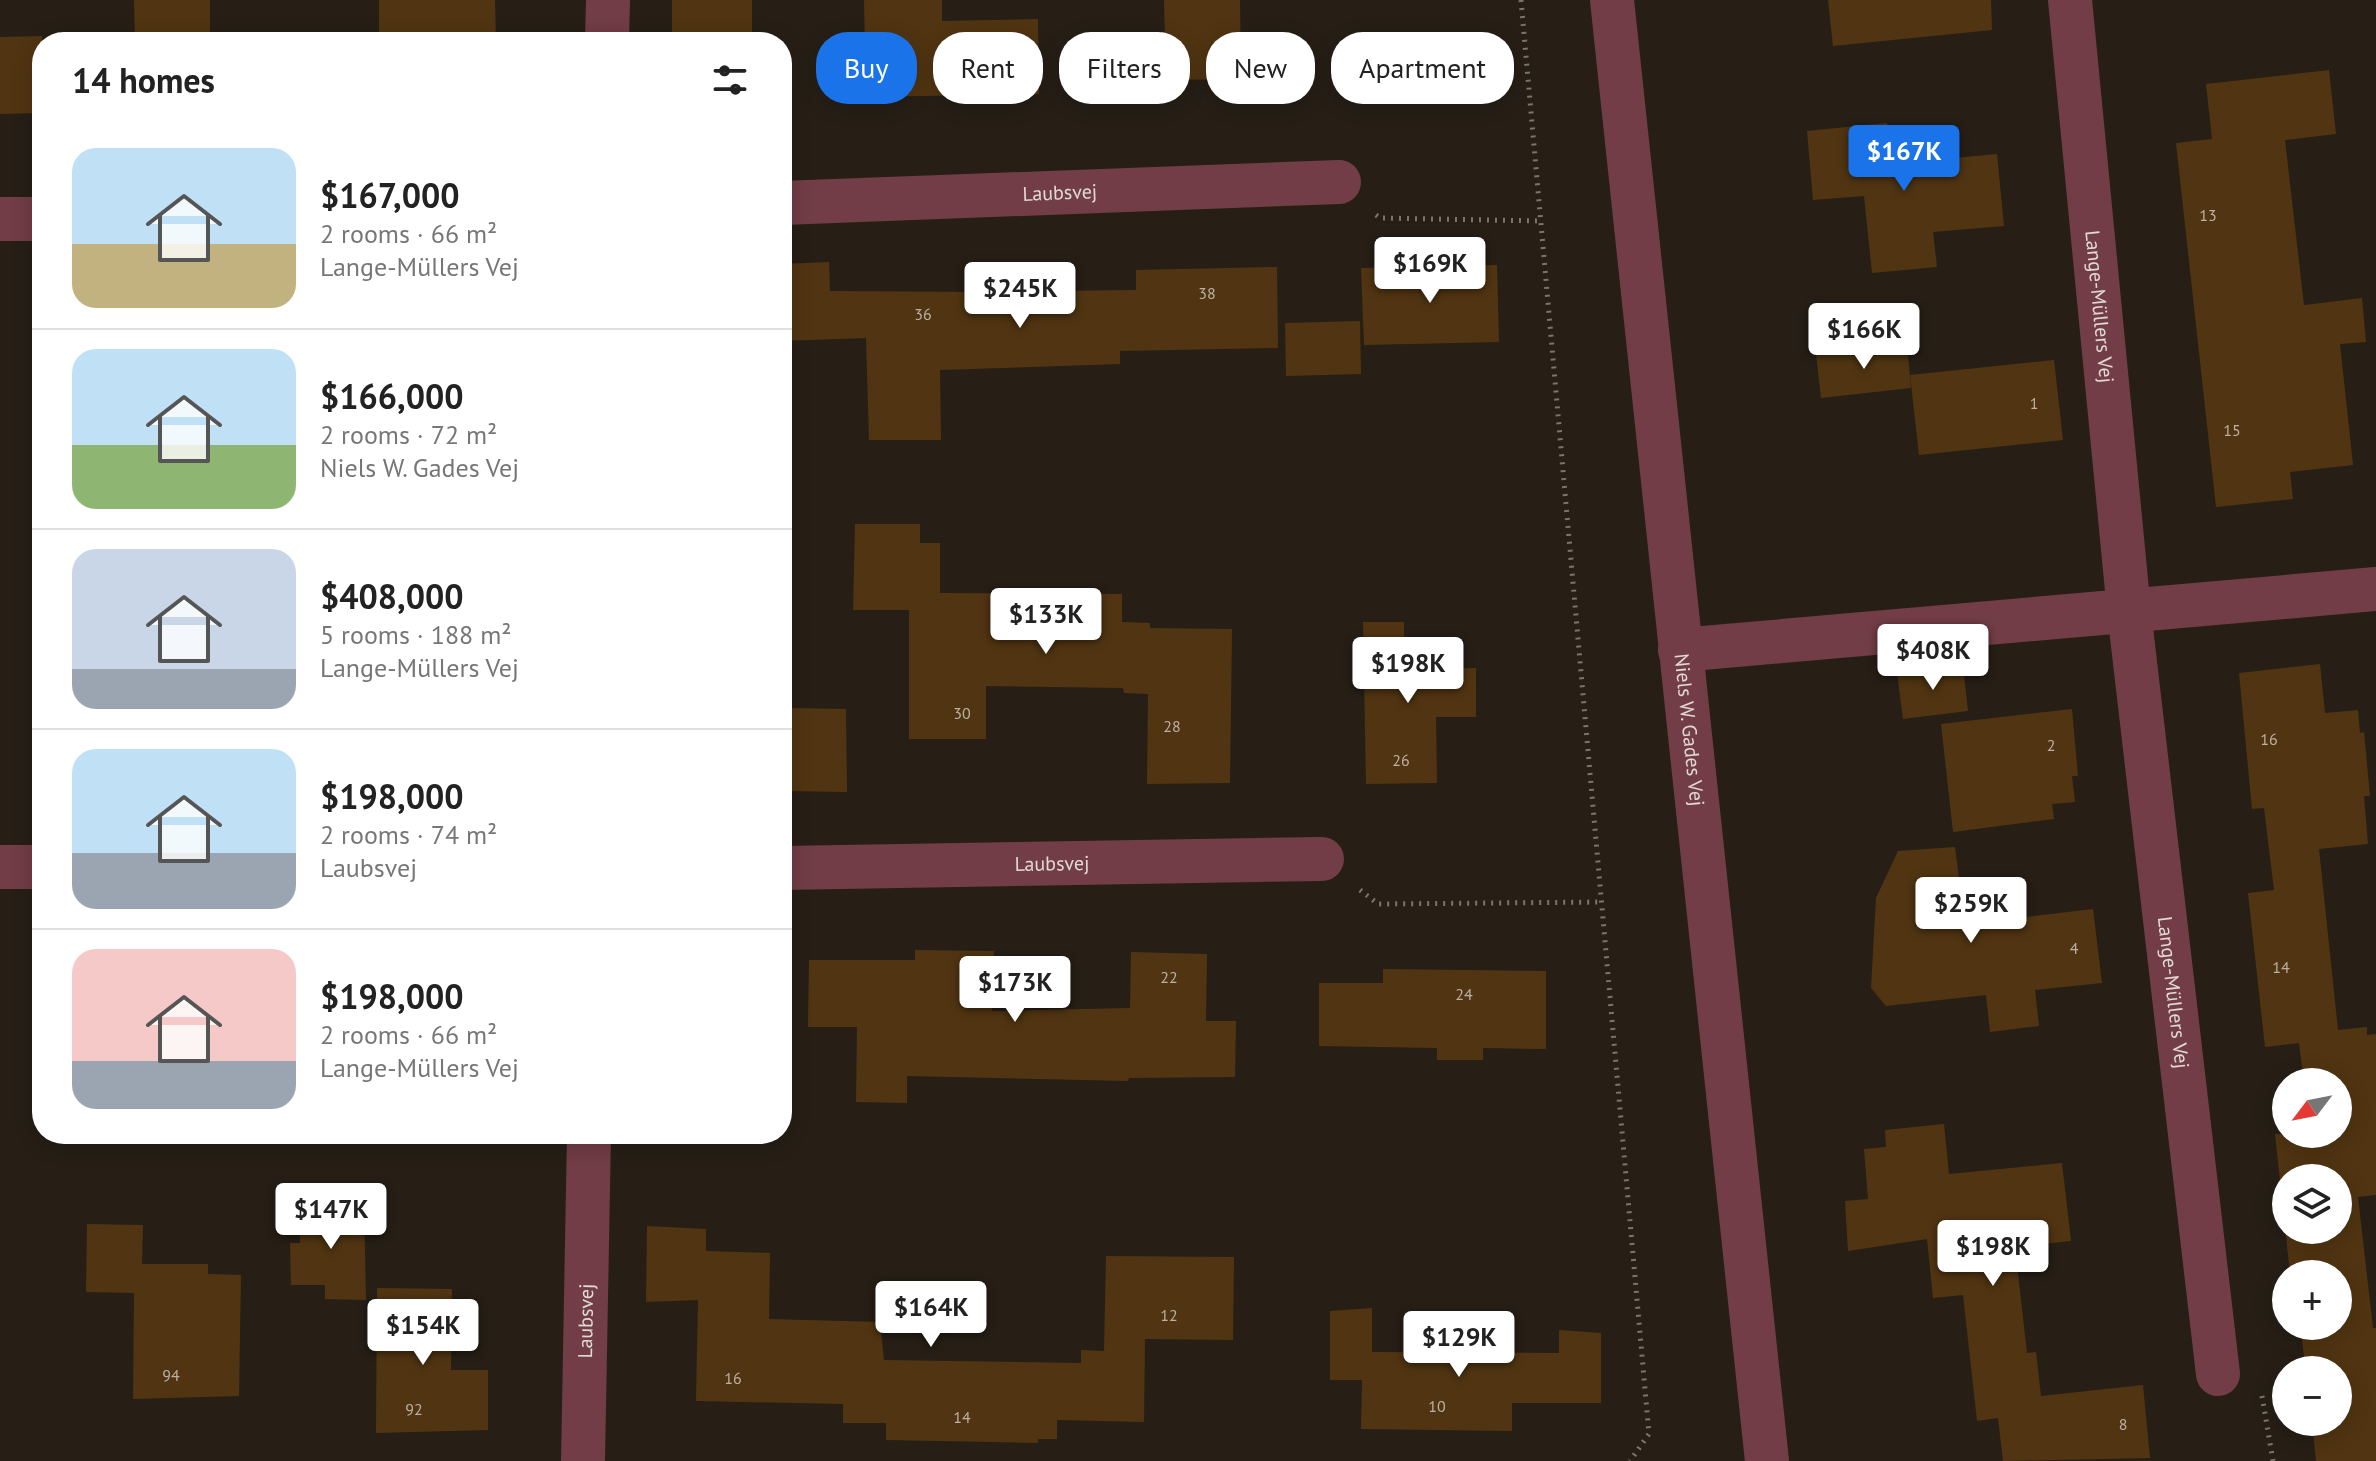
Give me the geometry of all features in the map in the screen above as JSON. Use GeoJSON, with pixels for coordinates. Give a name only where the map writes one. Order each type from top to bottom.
{"type":"FeatureCollection","features":[{"type":"Feature","properties":{"kind":"street"},"geometry":{"type":"LineString","coordinates":[[607,32],[608,0]]}},
{"type":"Feature","properties":{"kind":"street","name":"Niels W. Gades Vej"},"geometry":{"type":"LineString","coordinates":[[1612,0],[1767,1461]]}},
{"type":"Feature","properties":{"kind":"street","name":"Lange-Müllers Vej"},"geometry":{"type":"LineString","coordinates":[[2070,0],[2129,611],[2218,1374]]}},
{"type":"Feature","properties":{"kind":"street","name":"Laubsvej"},"geometry":{"type":"LineString","coordinates":[[792,203],[1339,182]]}},
{"type":"Feature","properties":{"kind":"street"},"geometry":{"type":"LineString","coordinates":[[0,219],[32,219]]}},
{"type":"Feature","properties":{"kind":"street"},"geometry":{"type":"LineString","coordinates":[[1680,650],[2376,589]]}},
{"type":"Feature","properties":{"kind":"street","name":"Laubsvej"},"geometry":{"type":"LineString","coordinates":[[792,868],[1322,859]]}},
{"type":"Feature","properties":{"kind":"street"},"geometry":{"type":"LineString","coordinates":[[0,867],[32,867]]}},
{"type":"Feature","properties":{"kind":"street","name":"Laubsvej"},"geometry":{"type":"LineString","coordinates":[[583,1461],[589,1144]]}},
{"type":"Feature","properties":{"kind":"path"},"geometry":{"type":"LineString","coordinates":[[1521,0],[1649,1434],[1630,1461]]}},
{"type":"Feature","properties":{"kind":"path"},"geometry":{"type":"LineString","coordinates":[[1339,182],[1380,218],[1542,221]]}},
{"type":"Feature","properties":{"kind":"path"},"geometry":{"type":"LineString","coordinates":[[1322,859],[1378,904],[1602,902]]}},
{"type":"Feature","properties":{"kind":"building"},"geometry":{"type":"Polygon","coordinates":[[[134,0],[210,0],[210,32],[135,32],[134,0]]]}},
{"type":"Feature","properties":{"kind":"building"},"geometry":{"type":"Polygon","coordinates":[[[379,0],[495,0],[496,32],[379,32],[379,0]]]}},
{"type":"Feature","properties":{"kind":"building"},"geometry":{"type":"Polygon","coordinates":[[[672,0],[752,0],[752,32],[672,32],[672,0]]]}},
{"type":"Feature","properties":{"kind":"building"},"geometry":{"type":"Polygon","coordinates":[[[864,0],[942,0],[942,21],[1038,19],[1038,32],[933,32],[933,96],[917,96],[917,32],[865,32],[864,0]]]}},
{"type":"Feature","properties":{"kind":"building"},"geometry":{"type":"Polygon","coordinates":[[[1164,0],[1240,0],[1240,32],[1206,32],[1206,79],[1190,80],[1190,32],[1165,32],[1164,0]]]}},
{"type":"Feature","properties":{"kind":"building"},"geometry":{"type":"Polygon","coordinates":[[[1828,0],[1991,0],[1992,30],[1833,46],[1828,0]]]}},
{"type":"Feature","properties":{"kind":"building"},"geometry":{"type":"Polygon","coordinates":[[[32,36],[32,113],[0,114],[0,37],[32,36]]]}},
{"type":"Feature","properties":{"kind":"building"},"geometry":{"type":"Polygon","coordinates":[[[2329,70],[2336,134],[2285,140],[2304,305],[2362,298],[2366,342],[2340,344],[2353,465],[2290,472],[2293,499],[2216,507],[2176,143],[2212,139],[2206,84],[2329,70]]]}},
{"type":"Feature","properties":{"kind":"building"},"geometry":{"type":"Polygon","coordinates":[[[1887,123],[1891,164],[1997,154],[2004,226],[1933,232],[1937,267],[1872,273],[1864,196],[1813,200],[1807,131],[1887,123]]]}},
{"type":"Feature","properties":{"kind":"building"},"geometry":{"type":"Polygon","coordinates":[[[829,262],[830,291],[1136,290],[1136,270],[1277,267],[1278,348],[1120,351],[1120,364],[940,370],[941,440],[869,440],[866,338],[792,341],[792,264],[829,262]]]}},
{"type":"Feature","properties":{"kind":"building"},"geometry":{"type":"Polygon","coordinates":[[[1497,265],[1499,342],[1364,345],[1361,268],[1497,265]]]}},
{"type":"Feature","properties":{"kind":"building"},"geometry":{"type":"Polygon","coordinates":[[[1360,321],[1361,374],[1286,376],[1285,323],[1360,321]]]}},
{"type":"Feature","properties":{"kind":"building"},"geometry":{"type":"Polygon","coordinates":[[[1907,344],[1911,388],[1821,398],[1816,354],[1907,344]]]}},
{"type":"Feature","properties":{"kind":"building"},"geometry":{"type":"Polygon","coordinates":[[[2054,360],[2063,440],[1919,455],[1910,375],[2054,360]]]}},
{"type":"Feature","properties":{"kind":"building"},"geometry":{"type":"Polygon","coordinates":[[[855,524],[920,524],[920,543],[940,543],[940,593],[1122,594],[1122,622],[1150,623],[1150,628],[1232,629],[1230,783],[1147,784],[1148,694],[1124,693],[1123,688],[986,686],[986,739],[909,739],[909,610],[853,610],[855,524]]]}},
{"type":"Feature","properties":{"kind":"building"},"geometry":{"type":"Polygon","coordinates":[[[1363,622],[1404,622],[1404,645],[1436,645],[1436,669],[1476,668],[1476,717],[1436,717],[1437,783],[1366,784],[1363,622]]]}},
{"type":"Feature","properties":{"kind":"building"},"geometry":{"type":"Polygon","coordinates":[[[2320,664],[2325,713],[2358,710],[2360,733],[2364,732],[2370,796],[2364,796],[2368,844],[2319,849],[2338,1030],[2367,1027],[2367,1035],[2376,1034],[2376,1195],[2358,1197],[2373,1328],[2376,1328],[2376,1461],[2316,1461],[2313,1436],[2352,1436],[2352,1356],[2304,1356],[2302,1340],[2352,1340],[2352,1260],[2288,1260],[2287,1244],[2352,1244],[2352,1164],[2278,1164],[2276,1148],[2352,1148],[2352,1068],[2302,1068],[2299,1043],[2265,1047],[2248,893],[2274,890],[2264,808],[2252,809],[2239,673],[2320,664]]]}},
{"type":"Feature","properties":{"kind":"building"},"geometry":{"type":"Polygon","coordinates":[[[1963,666],[1968,711],[1903,719],[1897,673],[1963,666]]]}},
{"type":"Feature","properties":{"kind":"building"},"geometry":{"type":"Polygon","coordinates":[[[792,708],[846,709],[847,792],[792,791],[792,708]]]}},
{"type":"Feature","properties":{"kind":"building"},"geometry":{"type":"Polygon","coordinates":[[[2072,709],[2078,776],[2072,776],[2075,802],[2052,804],[2054,819],[1953,832],[1941,724],[2072,709]]]}},
{"type":"Feature","properties":{"kind":"building"},"geometry":{"type":"Polygon","coordinates":[[[1955,847],[1965,924],[2093,909],[2102,983],[2035,990],[2039,1026],[1990,1032],[1986,995],[1886,1006],[1871,988],[1876,898],[1898,851],[1955,847]]]}},
{"type":"Feature","properties":{"kind":"building"},"geometry":{"type":"Polygon","coordinates":[[[915,950],[994,951],[992,1011],[1130,1008],[1131,952],[1207,954],[1206,1021],[1236,1021],[1235,1077],[1129,1078],[1128,1081],[907,1076],[907,1103],[856,1102],[857,1027],[808,1027],[809,960],[915,960],[915,950]]]}},
{"type":"Feature","properties":{"kind":"building"},"geometry":{"type":"Polygon","coordinates":[[[1383,969],[1546,971],[1546,1049],[1483,1048],[1483,1060],[1437,1060],[1437,1048],[1319,1046],[1319,983],[1383,983],[1383,969]]]}},
{"type":"Feature","properties":{"kind":"building"},"geometry":{"type":"Polygon","coordinates":[[[1944,1124],[1949,1174],[2062,1163],[2071,1241],[2015,1247],[2027,1353],[2036,1352],[2041,1396],[2143,1385],[2150,1458],[2003,1461],[1998,1418],[1977,1421],[1963,1295],[1933,1298],[1927,1239],[1848,1251],[1845,1201],[1868,1199],[1864,1149],[1886,1147],[1885,1130],[1944,1124]]]}},
{"type":"Feature","properties":{"kind":"building"},"geometry":{"type":"Polygon","coordinates":[[[300,1206],[364,1206],[366,1300],[325,1299],[325,1285],[291,1285],[290,1243],[300,1243],[300,1206]]]}},
{"type":"Feature","properties":{"kind":"building"},"geometry":{"type":"Polygon","coordinates":[[[87,1224],[143,1225],[142,1264],[208,1264],[208,1274],[241,1275],[239,1396],[133,1399],[134,1293],[86,1292],[87,1224]]]}},
{"type":"Feature","properties":{"kind":"building"},"geometry":{"type":"Polygon","coordinates":[[[647,1226],[706,1229],[706,1251],[770,1253],[769,1319],[880,1322],[884,1360],[1081,1363],[1081,1350],[1104,1351],[1106,1256],[1234,1257],[1233,1340],[1145,1339],[1144,1422],[1057,1420],[1057,1439],[1038,1439],[1038,1443],[886,1440],[886,1423],[843,1423],[843,1404],[696,1401],[698,1300],[646,1302],[647,1226]]]}},
{"type":"Feature","properties":{"kind":"building"},"geometry":{"type":"Polygon","coordinates":[[[377,1288],[452,1289],[451,1370],[488,1370],[488,1430],[376,1433],[377,1288]]]}},
{"type":"Feature","properties":{"kind":"building"},"geometry":{"type":"Polygon","coordinates":[[[1372,1308],[1372,1352],[1559,1353],[1559,1330],[1601,1333],[1601,1403],[1512,1403],[1512,1431],[1361,1429],[1362,1380],[1330,1380],[1330,1311],[1372,1308]]]}}]}
